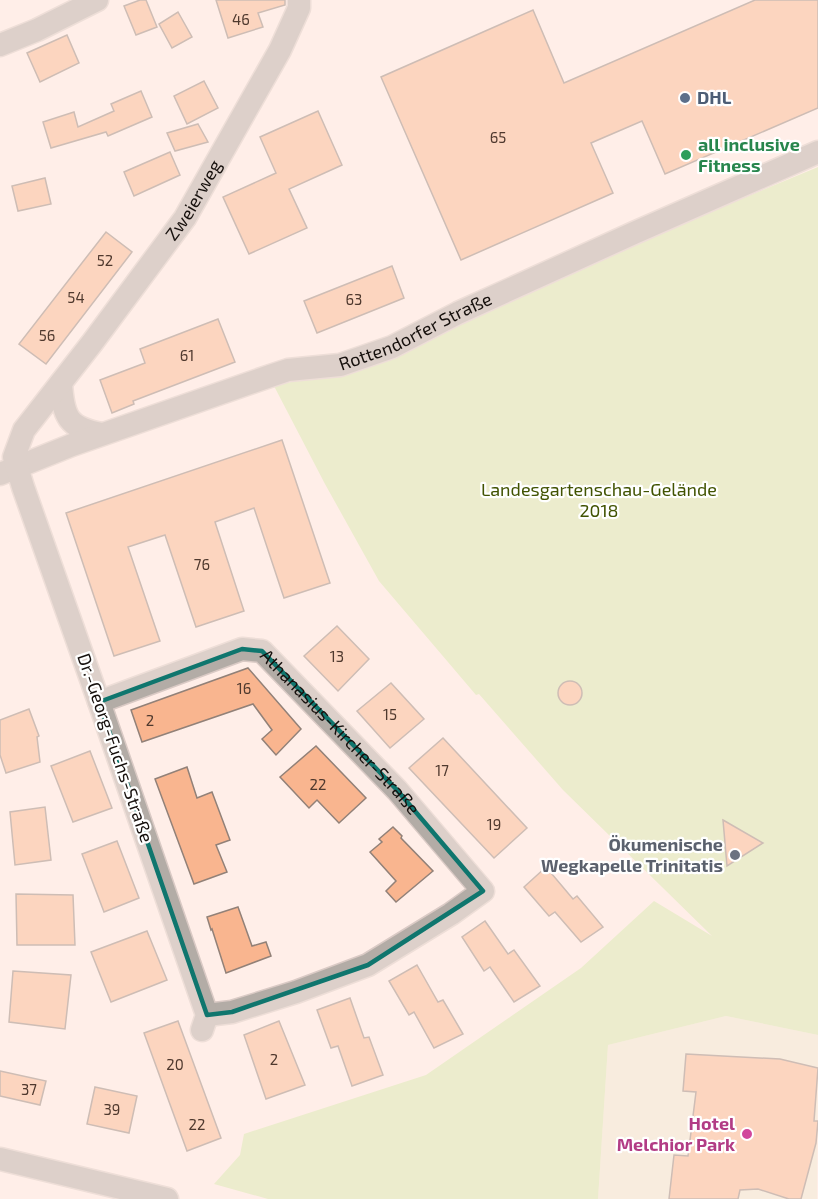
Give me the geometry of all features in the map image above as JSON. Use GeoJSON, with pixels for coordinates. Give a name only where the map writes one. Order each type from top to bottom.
{"type":"FeatureCollection","features":[{"type":"Feature","properties":{"kind":"street"},"geometry":{"type":"LineString","coordinates":[[0,45],[37,30],[97,0]]}},
{"type":"Feature","properties":{"kind":"street","name":"Zweierweg"},"geometry":{"type":"LineString","coordinates":[[8,471],[24,430],[62,383],[185,218],[280,50],[299,8],[299,0]]}},
{"type":"Feature","properties":{"kind":"street","name":"Rottendorfer Straße"},"geometry":{"type":"LineString","coordinates":[[8,471],[102,434],[288,370],[340,365],[392,347],[458,313],[818,152]]}},
{"type":"Feature","properties":{"kind":"street"},"geometry":{"type":"LineString","coordinates":[[62,383],[65,414],[74,426],[87,432],[102,434]]}},
{"type":"Feature","properties":{"kind":"street","name":"Dr.-Georg-Fuchs-Straße"},"geometry":{"type":"LineString","coordinates":[[8,471],[99,702],[204,1022]]}},
{"type":"Feature","properties":{"kind":"street","name":"Athanasius-Kircher-Straße"},"geometry":{"type":"LineString","coordinates":[[99,702],[242,649],[262,651],[397,790],[483,891],[452,914],[368,965],[296,992],[204,1022]]}},
{"type":"Feature","properties":{"kind":"street"},"geometry":{"type":"LineString","coordinates":[[0,1159],[167,1199]]}},
{"type":"Feature","properties":{"kind":"highlighted area"},"geometry":{"type":"Polygon","coordinates":[[[242,649],[262,651],[397,790],[483,891],[368,965],[232,1012],[207,1015],[99,702],[242,649]]]}},
{"type":"Feature","properties":{"kind":"shaded area"},"geometry":{"type":"Polygon","coordinates":[[[726,1016],[818,1035],[817,1199],[598,1199],[608,1045],[726,1016]]]}},
{"type":"Feature","properties":{"kind":"green space","name":"Landesgartenschau-Gelände 2018"},"geometry":{"type":"Polygon","coordinates":[[[818,167],[818,1035],[726,1016],[608,1045],[598,1199],[268,1199],[214,1184],[240,1155],[244,1134],[426,1075],[581,968],[654,901],[712,936],[563,790],[479,694],[476,695],[379,581],[274,386],[362,365],[671,228],[818,167]]]}},
{"type":"Feature","properties":{"kind":"building"},"geometry":{"type":"Polygon","coordinates":[[[146,0],[157,27],[136,35],[124,6],[146,0]]]}},
{"type":"Feature","properties":{"kind":"building"},"geometry":{"type":"Polygon","coordinates":[[[216,0],[285,0],[285,5],[258,13],[263,27],[228,38],[216,0]]]}},
{"type":"Feature","properties":{"kind":"building"},"geometry":{"type":"Polygon","coordinates":[[[755,0],[818,0],[818,108],[665,174],[642,121],[591,143],[613,193],[461,260],[381,77],[533,10],[564,83],[755,0]]]}},
{"type":"Feature","properties":{"kind":"building"},"geometry":{"type":"Polygon","coordinates":[[[178,12],[192,37],[172,48],[159,24],[178,12]]]}},
{"type":"Feature","properties":{"kind":"building"},"geometry":{"type":"Polygon","coordinates":[[[67,35],[79,63],[40,82],[27,53],[67,35]]]}},
{"type":"Feature","properties":{"kind":"building"},"geometry":{"type":"Polygon","coordinates":[[[204,81],[218,108],[187,124],[174,96],[204,81]]]}},
{"type":"Feature","properties":{"kind":"building"},"geometry":{"type":"Polygon","coordinates":[[[141,91],[152,117],[108,136],[106,132],[51,148],[43,122],[74,112],[78,127],[114,111],[111,104],[141,91]]]}},
{"type":"Feature","properties":{"kind":"building"},"geometry":{"type":"Polygon","coordinates":[[[318,111],[342,165],[289,189],[307,228],[249,254],[223,197],[276,173],[260,137],[318,111]]]}},
{"type":"Feature","properties":{"kind":"building"},"geometry":{"type":"Polygon","coordinates":[[[198,124],[208,142],[175,151],[167,133],[198,124]]]}},
{"type":"Feature","properties":{"kind":"building"},"geometry":{"type":"Polygon","coordinates":[[[170,152],[180,175],[134,196],[124,172],[170,152]]]}},
{"type":"Feature","properties":{"kind":"building"},"geometry":{"type":"Polygon","coordinates":[[[45,178],[51,204],[18,211],[12,186],[45,178]]]}},
{"type":"Feature","properties":{"kind":"building"},"geometry":{"type":"Polygon","coordinates":[[[106,232],[132,252],[46,364],[19,344],[106,232]]]}},
{"type":"Feature","properties":{"kind":"building"},"geometry":{"type":"Polygon","coordinates":[[[392,266],[404,298],[317,333],[304,301],[392,266]]]}},
{"type":"Feature","properties":{"kind":"building"},"geometry":{"type":"Polygon","coordinates":[[[218,319],[235,362],[133,401],[134,404],[112,413],[100,380],[145,363],[140,349],[218,319]]]}},
{"type":"Feature","properties":{"kind":"building"},"geometry":{"type":"Polygon","coordinates":[[[282,440],[330,583],[284,598],[254,508],[215,522],[244,611],[196,627],[165,535],[128,547],[160,641],[114,656],[66,513],[282,440]]]}},
{"type":"Feature","properties":{"kind":"building"},"geometry":{"type":"Polygon","coordinates":[[[337,626],[369,659],[338,691],[304,656],[337,626]]]}},
{"type":"Feature","properties":{"kind":"building"},"geometry":{"type":"Polygon","coordinates":[[[248,668],[301,729],[276,755],[262,739],[272,730],[253,704],[142,742],[131,710],[248,668]]]}},
{"type":"Feature","properties":{"kind":"building"},"geometry":{"type":"Polygon","coordinates":[[[570,681],[578,685],[582,693],[578,701],[570,705],[562,701],[558,693],[562,685],[570,681]]]}},
{"type":"Feature","properties":{"kind":"building"},"geometry":{"type":"Polygon","coordinates":[[[391,683],[424,719],[390,748],[357,711],[391,683]]]}},
{"type":"Feature","properties":{"kind":"building"},"geometry":{"type":"Polygon","coordinates":[[[29,709],[39,736],[37,737],[40,762],[6,773],[0,755],[0,720],[29,709]]]}},
{"type":"Feature","properties":{"kind":"building"},"geometry":{"type":"Polygon","coordinates":[[[443,738],[527,828],[494,858],[409,768],[443,738]]]}},
{"type":"Feature","properties":{"kind":"building"},"geometry":{"type":"Polygon","coordinates":[[[316,746],[366,798],[339,823],[317,800],[309,808],[280,777],[316,746]]]}},
{"type":"Feature","properties":{"kind":"building"},"geometry":{"type":"Polygon","coordinates":[[[90,751],[112,808],[73,822],[51,766],[90,751]]]}},
{"type":"Feature","properties":{"kind":"building"},"geometry":{"type":"Polygon","coordinates":[[[187,767],[197,798],[212,792],[230,840],[216,845],[227,872],[194,884],[155,779],[187,767]]]}},
{"type":"Feature","properties":{"kind":"building"},"geometry":{"type":"Polygon","coordinates":[[[45,807],[51,860],[15,865],[10,812],[45,807]]]}},
{"type":"Feature","properties":{"kind":"building","name":"Ökumenische Wegkapelle Trinitatis"},"geometry":{"type":"Polygon","coordinates":[[[723,820],[763,843],[727,866],[723,820]]]}},
{"type":"Feature","properties":{"kind":"building"},"geometry":{"type":"Polygon","coordinates":[[[393,827],[433,871],[396,902],[386,891],[396,881],[370,852],[382,842],[379,839],[393,827]]]}},
{"type":"Feature","properties":{"kind":"building"},"geometry":{"type":"Polygon","coordinates":[[[117,841],[139,898],[104,912],[82,854],[117,841]]]}},
{"type":"Feature","properties":{"kind":"building"},"geometry":{"type":"Polygon","coordinates":[[[546,867],[573,899],[577,896],[603,927],[581,942],[555,912],[549,916],[524,887],[546,867]]]}},
{"type":"Feature","properties":{"kind":"building"},"geometry":{"type":"Polygon","coordinates":[[[16,894],[73,895],[75,945],[17,945],[16,894]]]}},
{"type":"Feature","properties":{"kind":"building"},"geometry":{"type":"Polygon","coordinates":[[[238,907],[252,946],[266,942],[271,956],[226,973],[207,917],[238,907]]]}},
{"type":"Feature","properties":{"kind":"building"},"geometry":{"type":"Polygon","coordinates":[[[485,921],[508,954],[514,950],[540,986],[514,1002],[490,967],[484,971],[462,937],[485,921]]]}},
{"type":"Feature","properties":{"kind":"building"},"geometry":{"type":"Polygon","coordinates":[[[147,931],[167,980],[111,1002],[91,952],[147,931]]]}},
{"type":"Feature","properties":{"kind":"building"},"geometry":{"type":"Polygon","coordinates":[[[417,965],[438,1002],[443,1000],[463,1034],[434,1048],[414,1012],[409,1015],[389,981],[417,965]]]}},
{"type":"Feature","properties":{"kind":"building"},"geometry":{"type":"Polygon","coordinates":[[[13,971],[71,975],[65,1029],[9,1022],[13,971]]]}},
{"type":"Feature","properties":{"kind":"building"},"geometry":{"type":"Polygon","coordinates":[[[350,998],[364,1038],[369,1037],[383,1075],[352,1086],[338,1046],[331,1048],[317,1010],[350,998]]]}},
{"type":"Feature","properties":{"kind":"building"},"geometry":{"type":"Polygon","coordinates":[[[178,1021],[221,1138],[187,1151],[144,1033],[178,1021]]]}},
{"type":"Feature","properties":{"kind":"building"},"geometry":{"type":"Polygon","coordinates":[[[279,1021],[305,1085],[266,1099],[244,1035],[279,1021]]]}},
{"type":"Feature","properties":{"kind":"building","name":"Hotel Melchior Park"},"geometry":{"type":"Polygon","coordinates":[[[686,1054],[780,1059],[818,1068],[814,1121],[818,1121],[816,1143],[801,1199],[789,1199],[758,1189],[740,1190],[738,1199],[669,1199],[674,1155],[688,1156],[696,1092],[683,1091],[686,1054]]]}},
{"type":"Feature","properties":{"kind":"building"},"geometry":{"type":"Polygon","coordinates":[[[0,1071],[46,1081],[40,1105],[0,1096],[0,1071]]]}},
{"type":"Feature","properties":{"kind":"building"},"geometry":{"type":"Polygon","coordinates":[[[95,1087],[137,1096],[129,1133],[87,1124],[95,1087]]]}},
{"type":"Feature","properties":{"kind":"place","name":"DHL"},"geometry":{"type":"Point","coordinates":[685,98]}},
{"type":"Feature","properties":{"kind":"place","name":"all inclusive Fitness"},"geometry":{"type":"Point","coordinates":[686,155]}},
{"type":"Feature","properties":{"kind":"place","name":"Ökumenische Wegkapelle Trinitatis"},"geometry":{"type":"Point","coordinates":[735,855]}},
{"type":"Feature","properties":{"kind":"place","name":"Hotel Melchior Park"},"geometry":{"type":"Point","coordinates":[747,1134]}}]}
